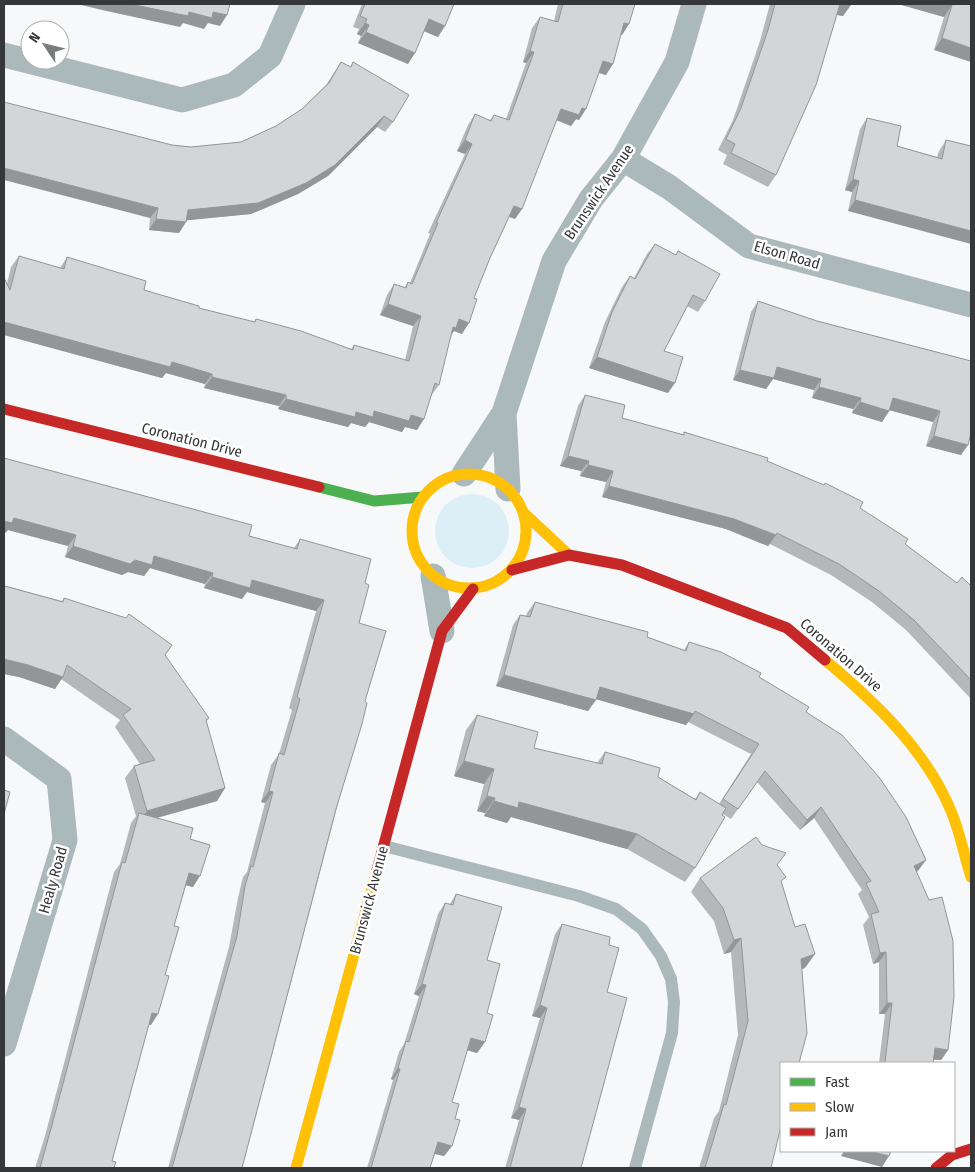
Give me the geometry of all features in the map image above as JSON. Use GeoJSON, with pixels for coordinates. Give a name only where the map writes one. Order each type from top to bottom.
{"type":"FeatureCollection","features":[{"type":"Feature","properties":{"kind":"street"},"geometry":{"type":"LineString","coordinates":[[4,55],[182,100],[234,85],[270,56],[293,4]]}},
{"type":"Feature","properties":{"kind":"street","name":"Brunswick Avenue"},"geometry":{"type":"LineString","coordinates":[[464,474],[504,413],[554,261],[590,198],[623,159],[677,62],[694,4]]}},
{"type":"Feature","properties":{"kind":"street","name":"Elson Road"},"geometry":{"type":"LineString","coordinates":[[623,159],[669,187],[750,246],[971,305]]}},
{"type":"Feature","properties":{"kind":"street","name":"Coronation Drive"},"geometry":{"type":"LineString","coordinates":[[4,409],[374,501],[423,497]]}},
{"type":"Feature","properties":{"kind":"street","name":"Brunswick Avenue"},"geometry":{"type":"LineString","coordinates":[[504,413],[508,489]]}},
{"type":"Feature","properties":{"kind":"street"},"geometry":{"type":"LineString","coordinates":[[401,528],[412,539],[423,565],[433,576],[451,586],[472,588],[487,586],[500,580],[512,570],[526,544],[527,529],[524,513],[518,501],[508,489],[495,480],[480,475],[464,474],[449,478],[435,486],[423,497],[412,525],[412,539]]}},
{"type":"Feature","properties":{"kind":"street"},"geometry":{"type":"LineString","coordinates":[[374,501],[388,515]]}},
{"type":"Feature","properties":{"kind":"street"},"geometry":{"type":"LineString","coordinates":[[524,513],[569,555]]}},
{"type":"Feature","properties":{"kind":"street","name":"Coronation Drive"},"geometry":{"type":"LineString","coordinates":[[512,570],[569,555],[622,565],[787,628],[870,698],[922,758],[951,811],[971,877]]}},
{"type":"Feature","properties":{"kind":"street","name":"Brunswick Avenue"},"geometry":{"type":"LineString","coordinates":[[433,576],[442,631]]}},
{"type":"Feature","properties":{"kind":"street","name":"Brunswick Avenue"},"geometry":{"type":"LineString","coordinates":[[296,1168],[442,631],[472,588]]}},
{"type":"Feature","properties":{"kind":"street","name":"Healy Road"},"geometry":{"type":"LineString","coordinates":[[4,739],[60,779],[64,840],[4,1044]]}},
{"type":"Feature","properties":{"kind":"street"},"geometry":{"type":"LineString","coordinates":[[936,1168],[952,1155],[968,1149],[971,1138]]}},
{"type":"Feature","properties":{"kind":"lane"},"geometry":{"type":"LineString","coordinates":[[384,846],[579,896],[616,909],[642,929],[661,956],[671,979],[674,1002],[672,1032],[635,1168]]}},
{"type":"Feature","properties":{"kind":"shaded area"},"geometry":{"type":"Polygon","coordinates":[[[472,494],[486,497],[498,505],[506,517],[509,531],[506,545],[498,557],[486,565],[472,568],[458,565],[446,557],[438,545],[435,531],[438,517],[446,505],[458,497],[472,494]]]}},
{"type":"Feature","properties":{"kind":"building"},"geometry":{"type":"Polygon","coordinates":[[[130,4],[230,4],[227,15],[213,12],[212,18],[189,12],[188,16],[130,4]]]}},
{"type":"Feature","properties":{"kind":"building"},"geometry":{"type":"Polygon","coordinates":[[[365,4],[454,4],[445,26],[429,19],[415,53],[366,32],[369,25],[365,23],[367,19],[360,16],[365,4]]]}},
{"type":"Feature","properties":{"kind":"building"},"geometry":{"type":"Polygon","coordinates":[[[563,4],[635,4],[629,24],[624,23],[613,64],[603,61],[586,109],[582,108],[579,115],[561,109],[522,209],[514,206],[490,258],[474,298],[477,299],[469,323],[459,319],[456,328],[453,327],[439,385],[435,383],[424,419],[411,415],[409,421],[374,411],[373,417],[356,412],[355,417],[286,399],[286,395],[212,377],[212,374],[172,362],[170,367],[4,322],[4,278],[10,290],[19,256],[64,269],[67,257],[146,281],[144,290],[199,306],[199,308],[255,322],[256,319],[301,331],[353,350],[354,345],[409,361],[421,316],[388,304],[394,284],[406,288],[408,282],[412,284],[438,223],[436,223],[472,144],[465,140],[475,114],[491,121],[494,115],[509,120],[534,52],[530,51],[540,17],[558,22],[563,4]]]}},
{"type":"Feature","properties":{"kind":"building"},"geometry":{"type":"Polygon","coordinates":[[[775,4],[840,4],[816,85],[776,175],[731,153],[735,144],[726,139],[741,108],[775,4]]]}},
{"type":"Feature","properties":{"kind":"building"},"geometry":{"type":"Polygon","coordinates":[[[946,4],[971,4],[971,48],[942,38],[952,5],[946,4]]]}},
{"type":"Feature","properties":{"kind":"building"},"geometry":{"type":"Polygon","coordinates":[[[341,62],[351,67],[353,62],[409,95],[393,122],[384,116],[335,165],[306,183],[258,203],[188,210],[186,222],[156,219],[158,208],[4,168],[4,102],[172,145],[191,147],[241,142],[276,126],[302,109],[329,83],[341,62]]]}},
{"type":"Feature","properties":{"kind":"building"},"geometry":{"type":"Polygon","coordinates":[[[867,118],[901,126],[897,146],[942,159],[946,140],[971,146],[971,231],[855,200],[859,181],[853,179],[867,118]]]}},
{"type":"Feature","properties":{"kind":"building"},"geometry":{"type":"Polygon","coordinates":[[[655,244],[676,255],[678,251],[720,274],[705,301],[693,295],[664,351],[683,357],[675,383],[597,357],[612,312],[630,276],[635,279],[655,244]]]}},
{"type":"Feature","properties":{"kind":"building"},"geometry":{"type":"Polygon","coordinates":[[[758,301],[817,321],[971,361],[971,433],[968,445],[934,436],[940,411],[893,398],[889,411],[860,402],[861,398],[819,387],[821,379],[777,367],[774,378],[740,370],[758,301]]]}},
{"type":"Feature","properties":{"kind":"building"},"geometry":{"type":"Polygon","coordinates":[[[585,395],[625,405],[622,418],[684,435],[684,432],[768,458],[767,461],[824,485],[825,483],[863,502],[860,508],[908,539],[905,544],[957,583],[962,577],[971,586],[971,680],[914,620],[879,591],[839,564],[777,533],[776,535],[734,519],[609,486],[613,471],[588,465],[589,461],[568,456],[585,395]]]}},
{"type":"Feature","properties":{"kind":"building"},"geometry":{"type":"Polygon","coordinates":[[[4,458],[252,525],[249,536],[297,549],[300,539],[371,559],[365,583],[369,585],[359,623],[386,631],[365,701],[367,703],[362,724],[336,809],[242,1168],[172,1168],[237,936],[245,886],[251,866],[253,867],[273,792],[269,791],[279,753],[284,755],[300,699],[297,697],[324,600],[252,580],[250,588],[212,577],[213,573],[154,556],[152,565],[135,560],[130,564],[73,546],[76,535],[14,518],[12,523],[4,521],[4,458]]]}},
{"type":"Feature","properties":{"kind":"building"},"geometry":{"type":"Polygon","coordinates":[[[5,586],[63,602],[64,598],[126,618],[129,614],[172,645],[165,655],[209,718],[206,720],[225,788],[147,811],[134,766],[155,760],[123,715],[131,709],[67,665],[63,677],[4,659],[5,586]]]}},
{"type":"Feature","properties":{"kind":"building"},"geometry":{"type":"Polygon","coordinates":[[[535,602],[648,632],[647,637],[686,651],[689,642],[721,652],[761,673],[759,677],[809,707],[806,712],[842,735],[879,777],[906,817],[926,860],[914,866],[929,900],[942,897],[953,941],[954,997],[948,1050],[935,1048],[933,1062],[885,1062],[892,1003],[887,1003],[886,952],[880,953],[871,914],[879,912],[866,883],[871,881],[821,807],[807,820],[765,771],[738,809],[723,799],[759,744],[695,711],[694,714],[600,687],[596,700],[504,675],[520,615],[530,617],[535,602]]]}},
{"type":"Feature","properties":{"kind":"building"},"geometry":{"type":"Polygon","coordinates":[[[477,715],[538,732],[534,748],[602,764],[605,752],[660,768],[658,777],[696,800],[700,792],[726,808],[722,815],[725,817],[695,868],[637,834],[519,802],[518,808],[494,801],[495,798],[487,796],[494,769],[464,761],[477,715]]]}},
{"type":"Feature","properties":{"kind":"building"},"geometry":{"type":"Polygon","coordinates":[[[4,790],[10,792],[4,814],[4,790]]]}},
{"type":"Feature","properties":{"kind":"building"},"geometry":{"type":"Polygon","coordinates":[[[139,813],[193,828],[190,839],[210,845],[200,876],[189,873],[174,926],[179,927],[165,975],[169,976],[158,1014],[152,1013],[112,1161],[116,1162],[114,1168],[40,1168],[122,862],[125,863],[139,813]]]}},
{"type":"Feature","properties":{"kind":"building"},"geometry":{"type":"Polygon","coordinates":[[[756,837],[762,845],[786,853],[777,865],[786,877],[781,881],[795,927],[805,924],[815,954],[801,959],[807,1033],[799,1062],[780,1062],[780,1130],[771,1168],[705,1168],[724,1104],[726,1105],[748,1021],[741,938],[734,940],[723,908],[700,878],[756,837]]]}},
{"type":"Feature","properties":{"kind":"building"},"geometry":{"type":"Polygon","coordinates":[[[456,894],[502,907],[487,960],[500,964],[487,1013],[493,1015],[485,1042],[471,1038],[452,1102],[459,1104],[455,1119],[460,1120],[452,1146],[438,1142],[430,1168],[371,1168],[400,1069],[398,1068],[406,1041],[409,1042],[426,985],[422,984],[445,903],[453,905],[456,894]]]}},
{"type":"Feature","properties":{"kind":"building"},"geometry":{"type":"Polygon","coordinates":[[[562,924],[610,937],[609,945],[619,948],[607,992],[627,998],[581,1168],[510,1168],[526,1109],[519,1107],[547,1008],[540,1005],[562,924]]]}},
{"type":"Feature","properties":{"kind":"building"},"geometry":{"type":"Polygon","coordinates":[[[873,1152],[891,1152],[889,1156],[873,1152]]]}},
{"type":"Feature","properties":{"kind":"traffic: fast"},"geometry":{"type":"LineString","coordinates":[[319,487],[374,501],[423,497]]}},
{"type":"Feature","properties":{"kind":"traffic: slow"},"geometry":{"type":"LineString","coordinates":[[469,474],[491,478],[501,483],[517,499],[522,509],[526,531],[522,553],[517,563],[501,579],[491,584],[469,588],[447,584],[437,579],[421,563],[416,553],[412,531],[416,509],[421,499],[437,483],[447,478],[469,474]]}},
{"type":"Feature","properties":{"kind":"traffic: slow"},"geometry":{"type":"LineString","coordinates":[[524,513],[569,555]]}},
{"type":"Feature","properties":{"kind":"traffic: slow"},"geometry":{"type":"LineString","coordinates":[[825,660],[880,710],[913,747],[928,768],[951,811],[971,877]]}},
{"type":"Feature","properties":{"kind":"traffic: slow"},"geometry":{"type":"LineString","coordinates":[[296,1168],[377,870]]}},
{"type":"Feature","properties":{"kind":"traffic: jam"},"geometry":{"type":"LineString","coordinates":[[4,409],[319,487]]}},
{"type":"Feature","properties":{"kind":"traffic: jam"},"geometry":{"type":"LineString","coordinates":[[512,570],[569,555],[622,565],[787,628],[825,660]]}},
{"type":"Feature","properties":{"kind":"traffic: jam"},"geometry":{"type":"LineString","coordinates":[[377,870],[442,631],[473,589]]}},
{"type":"Feature","properties":{"kind":"traffic: jam"},"geometry":{"type":"LineString","coordinates":[[936,1168],[952,1155],[971,1149]]}}]}
